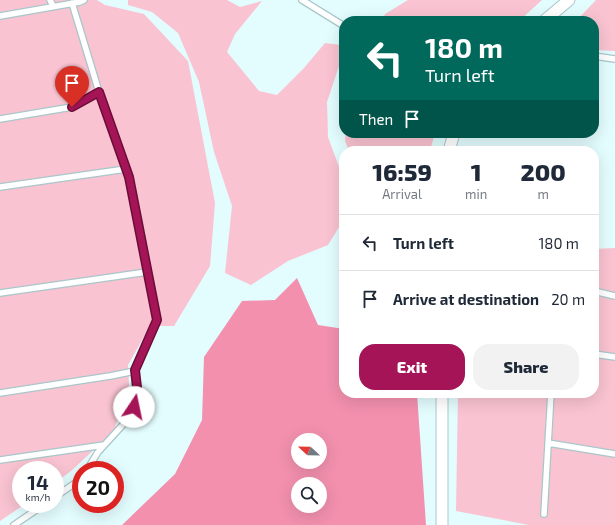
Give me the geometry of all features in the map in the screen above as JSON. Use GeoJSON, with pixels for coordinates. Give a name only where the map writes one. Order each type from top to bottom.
{"type":"FeatureCollection","features":[{"type":"Feature","properties":{"kind":"street"},"geometry":{"type":"LineString","coordinates":[[550,16],[569,0]]}},
{"type":"Feature","properties":{"kind":"street"},"geometry":{"type":"LineString","coordinates":[[442,398],[442,525]]}},
{"type":"Feature","properties":{"kind":"lane"},"geometry":{"type":"LineString","coordinates":[[0,16],[52,3],[72,3],[84,0]]}},
{"type":"Feature","properties":{"kind":"lane"},"geometry":{"type":"LineString","coordinates":[[302,0],[339,23]]}},
{"type":"Feature","properties":{"kind":"lane"},"geometry":{"type":"LineString","coordinates":[[72,3],[99,92],[129,177],[157,320],[135,370],[138,396],[129,418],[98,452],[92,461]]}},
{"type":"Feature","properties":{"kind":"lane"},"geometry":{"type":"LineString","coordinates":[[599,57],[615,59]]}},
{"type":"Feature","properties":{"kind":"lane"},"geometry":{"type":"LineString","coordinates":[[0,119],[72,107],[99,92]]}},
{"type":"Feature","properties":{"kind":"lane"},"geometry":{"type":"LineString","coordinates":[[0,187],[126,169]]}},
{"type":"Feature","properties":{"kind":"lane"},"geometry":{"type":"LineString","coordinates":[[0,293],[147,272]]}},
{"type":"Feature","properties":{"kind":"lane"},"geometry":{"type":"LineString","coordinates":[[599,292],[615,296]]}},
{"type":"Feature","properties":{"kind":"lane"},"geometry":{"type":"LineString","coordinates":[[599,355],[615,357]]}},
{"type":"Feature","properties":{"kind":"lane"},"geometry":{"type":"LineString","coordinates":[[0,393],[110,376],[135,370]]}},
{"type":"Feature","properties":{"kind":"lane"},"geometry":{"type":"LineString","coordinates":[[544,514],[551,398]]}},
{"type":"Feature","properties":{"kind":"lane"},"geometry":{"type":"LineString","coordinates":[[548,443],[615,454]]}},
{"type":"Feature","properties":{"kind":"lane"},"geometry":{"type":"LineString","coordinates":[[0,460],[104,445]]}},
{"type":"Feature","properties":{"kind":"lane"},"geometry":{"type":"LineString","coordinates":[[14,525],[32,513]]}},
{"type":"Feature","properties":{"kind":"shaded area"},"geometry":{"type":"Polygon","coordinates":[[[0,0],[97,0],[105,5],[144,14],[188,61],[215,203],[210,266],[174,326],[150,326],[128,365],[129,385],[114,431],[82,461],[72,461],[72,470],[64,476],[64,461],[12,461],[12,513],[0,521],[0,0]]]}},
{"type":"Feature","properties":{"kind":"shaded area"},"geometry":{"type":"Polygon","coordinates":[[[128,0],[227,0],[240,7],[262,1],[235,34],[227,52],[259,91],[277,95],[304,68],[325,43],[339,45],[339,66],[327,102],[328,137],[339,167],[339,227],[328,245],[288,261],[251,285],[225,273],[232,206],[214,152],[199,82],[178,33],[152,12],[128,5],[128,0]]]}},
{"type":"Feature","properties":{"kind":"shaded area"},"geometry":{"type":"Polygon","coordinates":[[[408,0],[542,0],[524,16],[384,16],[408,0]]]}},
{"type":"Feature","properties":{"kind":"shaded area"},"geometry":{"type":"Polygon","coordinates":[[[596,0],[615,0],[615,51],[599,50],[599,16],[581,16],[596,0]]]}},
{"type":"Feature","properties":{"kind":"shaded area"},"geometry":{"type":"Polygon","coordinates":[[[345,138],[434,138],[431,146],[347,146],[345,138]]]}},
{"type":"Feature","properties":{"kind":"shaded area"},"geometry":{"type":"Polygon","coordinates":[[[615,248],[615,525],[529,525],[456,511],[458,398],[599,398],[599,249],[615,248]]]}},
{"type":"Feature","properties":{"kind":"shaded area"},"geometry":{"type":"Polygon","coordinates":[[[297,278],[318,325],[339,328],[339,398],[417,398],[426,525],[122,525],[175,474],[202,420],[204,357],[242,301],[275,300],[297,278]]]}},
{"type":"Feature","properties":{"kind":"route"},"geometry":{"type":"LineString","coordinates":[[72,107],[99,92],[129,177],[157,320],[135,370],[138,396],[134,407]]}}]}
